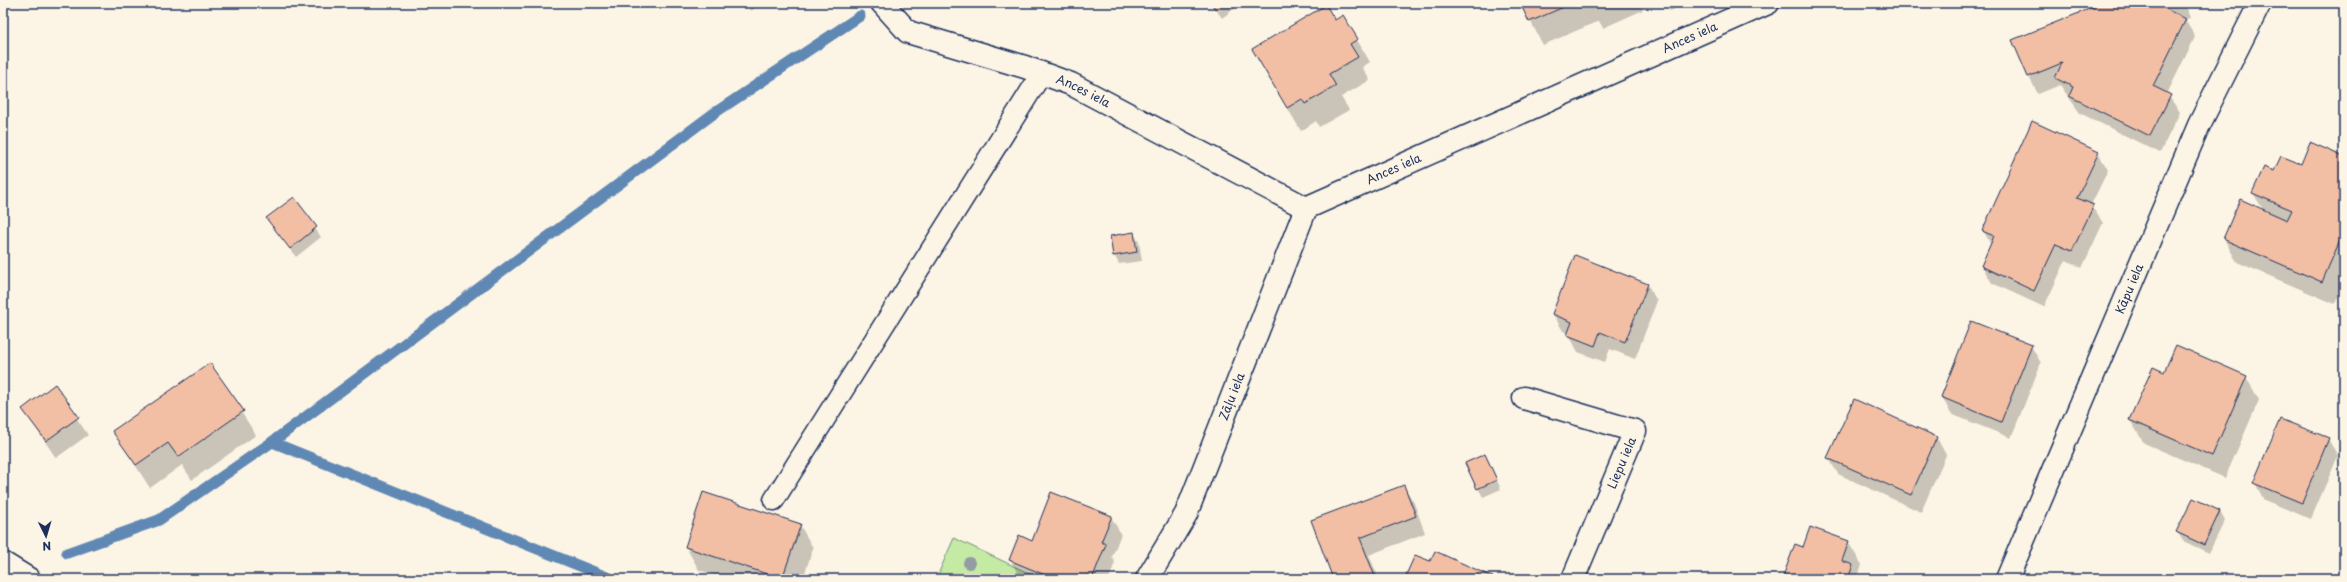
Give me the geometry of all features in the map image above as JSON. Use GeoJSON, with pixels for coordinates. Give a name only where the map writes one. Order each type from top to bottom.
{"type":"FeatureCollection","features":[{"type":"Feature","properties":{"kind":"street","name":"Ances iela"},"geometry":{"type":"LineString","coordinates":[[882,3],[908,32],[1034,70],[1071,84],[1306,208],[1768,3]]}},
{"type":"Feature","properties":{"kind":"street","name":"Kāpu iela"},"geometry":{"type":"LineString","coordinates":[[2007,579],[2199,125],[2260,3]]}},
{"type":"Feature","properties":{"kind":"street","name":"Zāļu iela"},"geometry":{"type":"LineString","coordinates":[[1147,579],[1186,514],[1306,208]]}},
{"type":"Feature","properties":{"kind":"street","name":"Liepu iela"},"geometry":{"type":"LineString","coordinates":[[1524,398],[1635,432],[1573,579]]}},
{"type":"Feature","properties":{"kind":"street"},"geometry":{"type":"LineString","coordinates":[[3,563],[29,579]]}},
{"type":"Feature","properties":{"kind":"lane"},"geometry":{"type":"LineString","coordinates":[[774,500],[1034,70]]}},
{"type":"Feature","properties":{"kind":"green space"},"geometry":{"type":"Polygon","coordinates":[[[954,538],[1041,579],[936,579],[954,538]]]}},
{"type":"Feature","properties":{"kind":"building"},"geometry":{"type":"Polygon","coordinates":[[[1211,3],[1226,3],[1216,10],[1211,3]]]}},
{"type":"Feature","properties":{"kind":"building"},"geometry":{"type":"Polygon","coordinates":[[[1520,3],[1573,3],[1529,22],[1520,3]]]}},
{"type":"Feature","properties":{"kind":"building"},"geometry":{"type":"Polygon","coordinates":[[[2096,3],[2173,3],[2165,5],[2164,8],[2186,19],[2153,86],[2171,95],[2150,136],[2069,96],[2073,87],[2055,78],[2062,63],[2028,77],[2012,40],[2094,7],[2096,3]]]}},
{"type":"Feature","properties":{"kind":"building"},"geometry":{"type":"Polygon","coordinates":[[[1326,5],[1335,20],[1343,15],[1358,39],[1350,44],[1358,57],[1329,74],[1336,86],[1305,104],[1302,99],[1287,108],[1252,49],[1326,5]]]}},
{"type":"Feature","properties":{"kind":"building"},"geometry":{"type":"Polygon","coordinates":[[[2032,121],[2099,152],[2077,198],[2094,205],[2072,251],[2056,244],[2034,291],[1981,266],[1994,236],[1982,231],[2032,121]]]}},
{"type":"Feature","properties":{"kind":"building"},"geometry":{"type":"Polygon","coordinates":[[[2310,142],[2344,157],[2344,231],[2322,282],[2223,239],[2240,199],[2287,220],[2292,210],[2252,193],[2264,167],[2274,171],[2281,156],[2301,164],[2310,142]]]}},
{"type":"Feature","properties":{"kind":"building"},"geometry":{"type":"Polygon","coordinates":[[[294,197],[317,227],[290,249],[266,218],[294,197]]]}},
{"type":"Feature","properties":{"kind":"building"},"geometry":{"type":"Polygon","coordinates":[[[1134,232],[1137,252],[1113,256],[1110,236],[1134,232]]]}},
{"type":"Feature","properties":{"kind":"building"},"geometry":{"type":"Polygon","coordinates":[[[1575,255],[1648,284],[1625,342],[1600,332],[1595,346],[1567,335],[1572,322],[1552,314],[1575,255]]]}},
{"type":"Feature","properties":{"kind":"building"},"geometry":{"type":"Polygon","coordinates":[[[1971,321],[2032,345],[2001,422],[1941,397],[1971,321]]]}},
{"type":"Feature","properties":{"kind":"building"},"geometry":{"type":"Polygon","coordinates":[[[2176,345],[2247,376],[2212,456],[2129,420],[2153,367],[2164,372],[2176,345]]]}},
{"type":"Feature","properties":{"kind":"building"},"geometry":{"type":"Polygon","coordinates":[[[210,363],[244,411],[178,457],[168,443],[136,465],[112,431],[210,363]]]}},
{"type":"Feature","properties":{"kind":"building"},"geometry":{"type":"Polygon","coordinates":[[[55,384],[79,417],[46,441],[22,409],[55,384]]]}},
{"type":"Feature","properties":{"kind":"building"},"geometry":{"type":"Polygon","coordinates":[[[1854,399],[1937,437],[1911,495],[1827,458],[1854,399]]]}},
{"type":"Feature","properties":{"kind":"building"},"geometry":{"type":"Polygon","coordinates":[[[2280,419],[2329,438],[2302,503],[2253,483],[2280,419]]]}},
{"type":"Feature","properties":{"kind":"building"},"geometry":{"type":"Polygon","coordinates":[[[1485,454],[1497,480],[1477,489],[1465,463],[1485,454]]]}},
{"type":"Feature","properties":{"kind":"building"},"geometry":{"type":"Polygon","coordinates":[[[1404,485],[1416,516],[1360,538],[1376,579],[1333,579],[1311,520],[1404,485]]]}},
{"type":"Feature","properties":{"kind":"building"},"geometry":{"type":"Polygon","coordinates":[[[703,492],[801,524],[782,579],[685,547],[703,492]]]}},
{"type":"Feature","properties":{"kind":"building"},"geometry":{"type":"Polygon","coordinates":[[[1051,492],[1112,516],[1101,542],[1106,544],[1092,579],[1055,579],[1009,560],[1019,535],[1032,541],[1051,492]]]}},
{"type":"Feature","properties":{"kind":"building"},"geometry":{"type":"Polygon","coordinates":[[[2193,498],[2220,511],[2204,545],[2176,532],[2193,498]]]}},
{"type":"Feature","properties":{"kind":"building"},"geometry":{"type":"Polygon","coordinates":[[[1810,527],[1849,541],[1842,561],[1853,565],[1848,579],[1782,579],[1795,544],[1803,547],[1810,527]]]}},
{"type":"Feature","properties":{"kind":"building"},"geometry":{"type":"Polygon","coordinates":[[[1435,551],[1497,579],[1415,579],[1406,575],[1415,555],[1430,561],[1435,551]]]}},
{"type":"Feature","properties":{"kind":"waterway"},"geometry":{"type":"LineString","coordinates":[[67,553],[159,520],[272,442],[713,114],[860,16]]}},
{"type":"Feature","properties":{"kind":"waterway"},"geometry":{"type":"LineString","coordinates":[[272,442],[612,579]]}}]}
